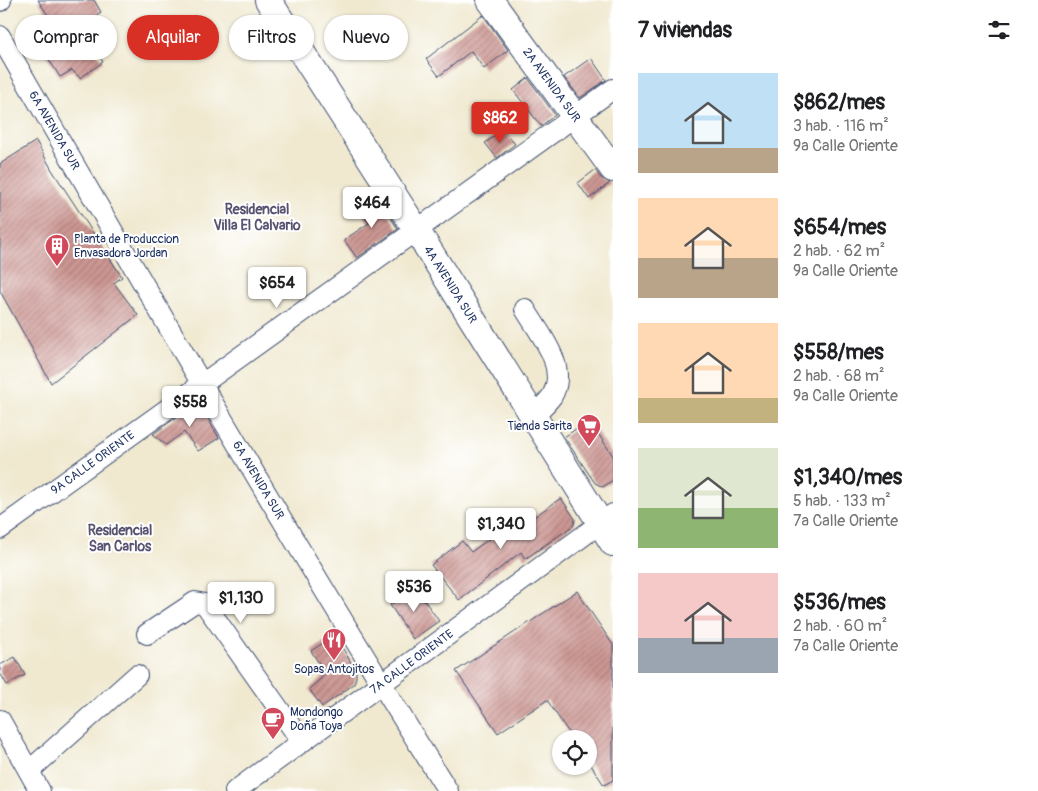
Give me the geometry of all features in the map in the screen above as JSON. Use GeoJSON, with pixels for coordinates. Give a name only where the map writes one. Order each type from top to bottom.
{"type":"FeatureCollection","features":[{"type":"Feature","properties":{"kind":"main road","name":"4A AVENIDA SUR"},"geometry":{"type":"LineString","coordinates":[[268,0],[417,231],[533,416],[609,527]]}},
{"type":"Feature","properties":{"kind":"main road","name":"2A AVENIDA SUR"},"geometry":{"type":"LineString","coordinates":[[490,0],[613,169]]}},
{"type":"Feature","properties":{"kind":"street","name":"6A AVENIDA SUR"},"geometry":{"type":"LineString","coordinates":[[0,36],[201,384],[448,791]]}},
{"type":"Feature","properties":{"kind":"street","name":"9A CALLE ORIENTE"},"geometry":{"type":"LineString","coordinates":[[0,529],[613,89]]}},
{"type":"Feature","properties":{"kind":"street"},"geometry":{"type":"LineString","coordinates":[[525,309],[556,362],[558,382],[551,397],[533,416]]}},
{"type":"Feature","properties":{"kind":"street","name":"7A CALLE ORIENTE"},"geometry":{"type":"LineString","coordinates":[[235,791],[382,685],[609,527]]}},
{"type":"Feature","properties":{"kind":"street"},"geometry":{"type":"LineString","coordinates":[[147,634],[195,602],[205,604],[302,742]]}},
{"type":"Feature","properties":{"kind":"street"},"geometry":{"type":"LineString","coordinates":[[29,771],[137,676]]}},
{"type":"Feature","properties":{"kind":"street"},"geometry":{"type":"LineString","coordinates":[[0,720],[5,742],[29,771],[40,791]]}},
{"type":"Feature","properties":{"kind":"building"},"geometry":{"type":"Polygon","coordinates":[[[38,0],[94,0],[101,12],[97,15],[48,15],[38,0]]]}},
{"type":"Feature","properties":{"kind":"building"},"geometry":{"type":"Polygon","coordinates":[[[483,15],[508,50],[484,69],[471,51],[439,76],[426,59],[483,15]]]}},
{"type":"Feature","properties":{"kind":"building"},"geometry":{"type":"Polygon","coordinates":[[[591,58],[606,80],[580,98],[564,77],[591,58]]]}},
{"type":"Feature","properties":{"kind":"building"},"geometry":{"type":"Polygon","coordinates":[[[49,60],[102,60],[103,62],[80,78],[72,70],[60,77],[49,60]]]}},
{"type":"Feature","properties":{"kind":"building"},"geometry":{"type":"Polygon","coordinates":[[[528,78],[555,115],[541,126],[513,90],[528,78]]]}},
{"type":"Feature","properties":{"kind":"building"},"geometry":{"type":"Polygon","coordinates":[[[503,130],[515,144],[497,158],[485,143],[503,130]]]}},
{"type":"Feature","properties":{"kind":"building"},"geometry":{"type":"Polygon","coordinates":[[[36,141],[52,170],[122,277],[114,283],[138,315],[51,383],[0,291],[0,164],[36,141]]]}},
{"type":"Feature","properties":{"kind":"building"},"geometry":{"type":"Polygon","coordinates":[[[595,170],[601,178],[610,183],[589,199],[578,183],[595,170]]]}},
{"type":"Feature","properties":{"kind":"building"},"geometry":{"type":"Polygon","coordinates":[[[378,198],[398,229],[357,258],[344,240],[369,223],[360,210],[378,198]]]}},
{"type":"Feature","properties":{"kind":"building"},"geometry":{"type":"Polygon","coordinates":[[[195,404],[200,405],[219,438],[198,451],[184,432],[166,445],[153,434],[195,404]]]}},
{"type":"Feature","properties":{"kind":"building","name":"Tienda Sarita"},"geometry":{"type":"Polygon","coordinates":[[[589,420],[613,456],[613,480],[603,487],[595,483],[564,437],[589,420]]]}},
{"type":"Feature","properties":{"kind":"building"},"geometry":{"type":"Polygon","coordinates":[[[561,498],[575,519],[574,525],[525,559],[521,552],[459,600],[431,565],[462,541],[471,552],[503,529],[508,535],[561,498]]]}},
{"type":"Feature","properties":{"kind":"building"},"geometry":{"type":"Polygon","coordinates":[[[415,587],[439,621],[413,639],[390,605],[415,587]]]}},
{"type":"Feature","properties":{"kind":"building"},"geometry":{"type":"Polygon","coordinates":[[[577,591],[613,645],[613,780],[604,785],[597,774],[597,730],[567,730],[547,700],[498,733],[456,671],[577,591]]]}},
{"type":"Feature","properties":{"kind":"building","name":"Sopas Antojitos"},"geometry":{"type":"Polygon","coordinates":[[[335,635],[356,671],[356,677],[354,684],[322,707],[309,689],[326,674],[311,651],[335,635]]]}},
{"type":"Feature","properties":{"kind":"building"},"geometry":{"type":"Polygon","coordinates":[[[15,657],[25,675],[7,685],[0,673],[0,665],[15,657]]]}},
{"type":"Feature","properties":{"kind":"place","name":"Planta de Produccion Envasadora Jordan"},"geometry":{"type":"Point","coordinates":[57,267]}},
{"type":"Feature","properties":{"kind":"place","name":"Tienda Sarita"},"geometry":{"type":"Point","coordinates":[589,447]}},
{"type":"Feature","properties":{"kind":"place","name":"Sopas Antojitos"},"geometry":{"type":"Point","coordinates":[334,661]}},
{"type":"Feature","properties":{"kind":"place","name":"Mondongo Doña Toya"},"geometry":{"type":"Point","coordinates":[273,740]}},
{"type":"Feature","properties":{"kind":"district","name":"Residencial Villa El Calvario"},"geometry":{"type":"Point","coordinates":[257,217]}},
{"type":"Feature","properties":{"kind":"district","name":"Residencial San Carlos"},"geometry":{"type":"Point","coordinates":[120,538]}}]}
